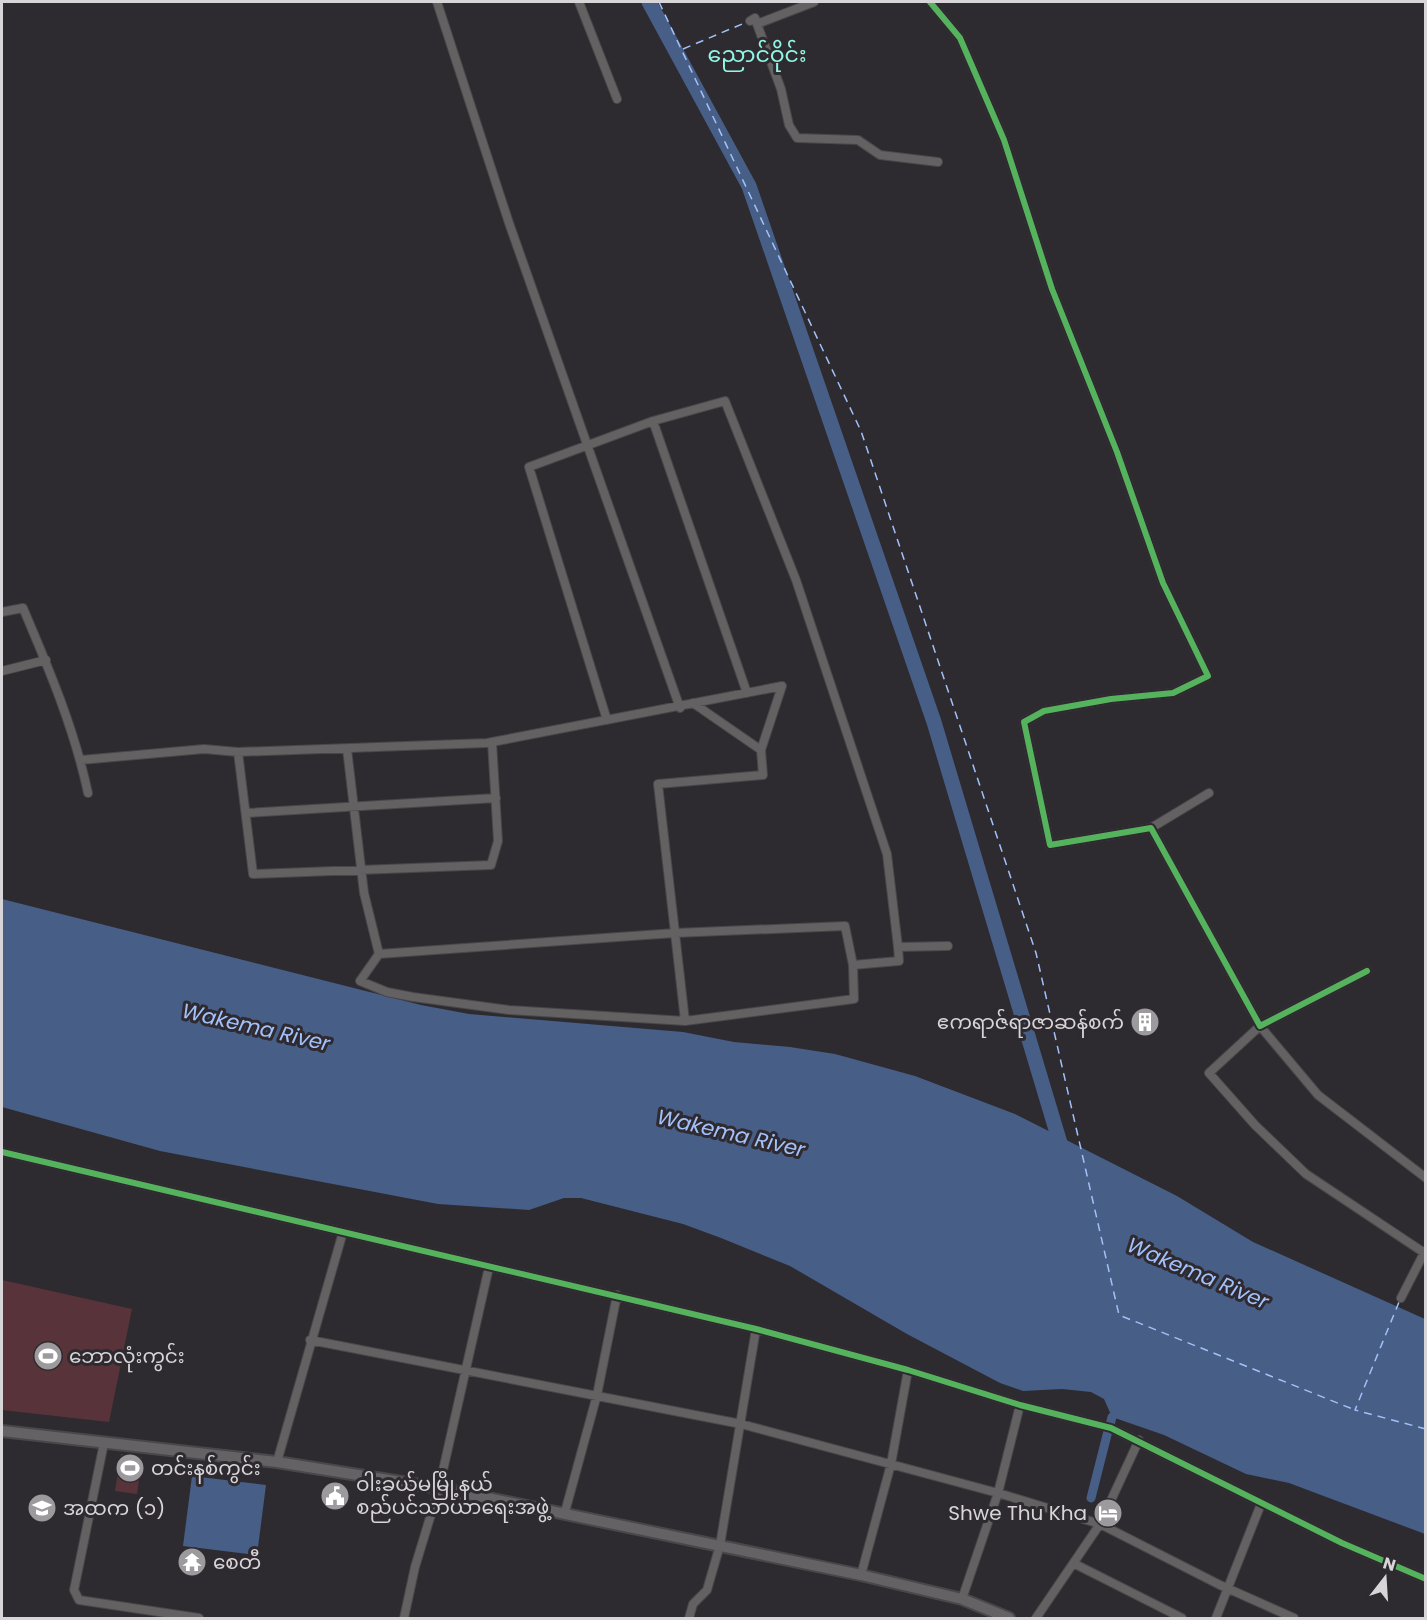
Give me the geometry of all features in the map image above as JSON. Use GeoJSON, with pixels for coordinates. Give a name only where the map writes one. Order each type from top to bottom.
{"type":"FeatureCollection","features":[{"type":"Feature","properties":{"kind":"street"},"geometry":{"type":"LineString","coordinates":[[437,2],[509,223],[680,708]]}},
{"type":"Feature","properties":{"kind":"street"},"geometry":{"type":"LineString","coordinates":[[579,2],[617,99]]}},
{"type":"Feature","properties":{"kind":"street"},"geometry":{"type":"LineString","coordinates":[[814,2],[754,22],[781,89],[789,125],[797,138],[858,140],[880,155],[938,162]]}},
{"type":"Feature","properties":{"kind":"street"},"geometry":{"type":"LineString","coordinates":[[930,2],[960,38],[1004,140],[1053,289],[1117,453],[1163,583],[1208,675],[1173,693],[1111,699],[1044,711],[1024,722],[1050,845],[1151,828],[1209,793]]}},
{"type":"Feature","properties":{"kind":"street"},"geometry":{"type":"LineString","coordinates":[[607,720],[529,467],[653,421],[725,401],[796,580],[887,855],[899,961],[853,965]]}},
{"type":"Feature","properties":{"kind":"street"},"geometry":{"type":"LineString","coordinates":[[653,421],[747,693]]}},
{"type":"Feature","properties":{"kind":"street"},"geometry":{"type":"LineString","coordinates":[[2,612],[22,608],[62,698],[81,760],[88,793]]}},
{"type":"Feature","properties":{"kind":"street"},"geometry":{"type":"LineString","coordinates":[[2,671],[46,660]]}},
{"type":"Feature","properties":{"kind":"street"},"geometry":{"type":"LineString","coordinates":[[81,760],[204,749],[238,752],[492,742],[680,708],[693,703],[782,686],[761,750],[763,775],[658,784],[685,1022]]}},
{"type":"Feature","properties":{"kind":"street"},"geometry":{"type":"LineString","coordinates":[[693,703],[761,750]]}},
{"type":"Feature","properties":{"kind":"street"},"geometry":{"type":"LineString","coordinates":[[238,752],[253,874],[491,865],[498,841],[492,742]]}},
{"type":"Feature","properties":{"kind":"street"},"geometry":{"type":"LineString","coordinates":[[347,749],[364,894],[380,954]]}},
{"type":"Feature","properties":{"kind":"street"},"geometry":{"type":"LineString","coordinates":[[247,813],[495,798]]}},
{"type":"Feature","properties":{"kind":"street"},"geometry":{"type":"LineString","coordinates":[[1151,828],[1260,1026],[1318,1095],[1425,1178]]}},
{"type":"Feature","properties":{"kind":"street"},"geometry":{"type":"LineString","coordinates":[[844,926],[853,965],[854,999],[685,1022],[509,1010],[387,992],[360,981],[380,954],[675,933],[844,926]]}},
{"type":"Feature","properties":{"kind":"street"},"geometry":{"type":"LineString","coordinates":[[898,947],[948,946]]}},
{"type":"Feature","properties":{"kind":"street"},"geometry":{"type":"LineString","coordinates":[[1367,971],[1260,1026],[1209,1072],[1255,1125],[1306,1174],[1425,1252],[1401,1298]]}},
{"type":"Feature","properties":{"kind":"street"},"geometry":{"type":"LineString","coordinates":[[2,1152],[756,1329],[908,1370],[1020,1405],[1111,1428],[1139,1440],[1262,1504],[1425,1579]]}},
{"type":"Feature","properties":{"kind":"street"},"geometry":{"type":"LineString","coordinates":[[277,1462],[310,1340],[343,1232]]}},
{"type":"Feature","properties":{"kind":"street"},"geometry":{"type":"LineString","coordinates":[[404,1618],[415,1567],[439,1488],[489,1268]]}},
{"type":"Feature","properties":{"kind":"street"},"geometry":{"type":"LineString","coordinates":[[565,1512],[597,1395],[617,1295]]}},
{"type":"Feature","properties":{"kind":"street"},"geometry":{"type":"LineString","coordinates":[[689,1618],[693,1605],[707,1590],[720,1545],[756,1329]]}},
{"type":"Feature","properties":{"kind":"street"},"geometry":{"type":"LineString","coordinates":[[310,1340],[741,1424],[998,1493],[1100,1524],[1228,1589],[1294,1618]]}},
{"type":"Feature","properties":{"kind":"street"},"geometry":{"type":"LineString","coordinates":[[861,1575],[891,1464],[908,1370]]}},
{"type":"Feature","properties":{"kind":"street"},"geometry":{"type":"LineString","coordinates":[[962,1599],[998,1493],[1020,1405]]}},
{"type":"Feature","properties":{"kind":"street"},"geometry":{"type":"LineString","coordinates":[[2,1431],[277,1462],[439,1488],[565,1512],[861,1575],[962,1599],[994,1616],[1009,1618]]}},
{"type":"Feature","properties":{"kind":"street"},"geometry":{"type":"LineString","coordinates":[[1036,1618],[1075,1564],[1100,1524],[1139,1440]]}},
{"type":"Feature","properties":{"kind":"street"},"geometry":{"type":"LineString","coordinates":[[104,1443],[74,1590],[79,1600],[199,1618]]}},
{"type":"Feature","properties":{"kind":"street"},"geometry":{"type":"LineString","coordinates":[[1216,1618],[1262,1504]]}},
{"type":"Feature","properties":{"kind":"street"},"geometry":{"type":"LineString","coordinates":[[1075,1564],[1182,1618]]}},
{"type":"Feature","properties":{"kind":"shaded area"},"geometry":{"type":"Polygon","coordinates":[[[2,1280],[132,1309],[109,1422],[2,1410],[2,1280]]]}},
{"type":"Feature","properties":{"kind":"shaded area"},"geometry":{"type":"Polygon","coordinates":[[[121,1454],[142,1457],[137,1494],[115,1491],[121,1454]]]}},
{"type":"Feature","properties":{"kind":"water","name":"Wakema River"},"geometry":{"type":"Polygon","coordinates":[[[2,899],[421,1005],[469,1014],[683,1032],[734,1042],[835,1054],[915,1076],[1015,1114],[1177,1196],[1253,1242],[1425,1319],[1425,1534],[1289,1483],[1246,1474],[1164,1435],[1112,1417],[1104,1399],[1091,1392],[1062,1389],[1023,1391],[1000,1383],[907,1334],[790,1266],[683,1224],[581,1198],[564,1198],[529,1210],[438,1204],[160,1151],[2,1107],[2,899]]]}},
{"type":"Feature","properties":{"kind":"water"},"geometry":{"type":"Polygon","coordinates":[[[192,1476],[266,1485],[257,1555],[183,1546],[192,1476]]]}},
{"type":"Feature","properties":{"kind":"waterway"},"geometry":{"type":"LineString","coordinates":[[649,2],[749,186],[934,722],[1063,1153]]}},
{"type":"Feature","properties":{"kind":"waterway"},"geometry":{"type":"LineString","coordinates":[[1110,1425],[1112,1417]]}},
{"type":"Feature","properties":{"kind":"waterway"},"geometry":{"type":"LineString","coordinates":[[1091,1498],[1108,1431]]}},
{"type":"Feature","properties":{"kind":"ferry route"},"geometry":{"type":"LineString","coordinates":[[659,2],[861,431],[1036,953],[1119,1315],[1355,1410]]}},
{"type":"Feature","properties":{"kind":"ferry route"},"geometry":{"type":"LineString","coordinates":[[683,49],[747,22]]}},
{"type":"Feature","properties":{"kind":"ferry route"},"geometry":{"type":"LineString","coordinates":[[1399,1302],[1355,1410],[1426,1429]]}},
{"type":"Feature","properties":{"kind":"cycle path"},"geometry":{"type":"LineString","coordinates":[[930,2],[960,38],[1004,140],[1052,289],[1117,452],[1163,583],[1208,676],[1173,693],[1111,699],[1044,711],[1024,722],[1050,845],[1151,828],[1260,1026],[1367,971]]}},
{"type":"Feature","properties":{"kind":"cycle path"},"geometry":{"type":"LineString","coordinates":[[2,1152],[756,1329],[908,1370],[1020,1405],[1111,1428],[1342,1543],[1426,1579]]}},
{"type":"Feature","properties":{"kind":"place","name":"ဧကရာဇ်ရာဇာဆန်စက်"},"geometry":{"type":"Point","coordinates":[1145,1022]}},
{"type":"Feature","properties":{"kind":"place","name":"ဘောလုံးကွင်း"},"geometry":{"type":"Point","coordinates":[48,1356]}},
{"type":"Feature","properties":{"kind":"place","name":"တင်းနစ်ကွင်း"},"geometry":{"type":"Point","coordinates":[130,1468]}},
{"type":"Feature","properties":{"kind":"place","name":"ဝါးခယ်မမြို့နယ် စည်ပင်သာယာရေးအဖွဲ့"},"geometry":{"type":"Point","coordinates":[335,1496]}},
{"type":"Feature","properties":{"kind":"place","name":"အထက (၁)"},"geometry":{"type":"Point","coordinates":[42,1508]}},
{"type":"Feature","properties":{"kind":"place","name":"Shwe Thu Kha"},"geometry":{"type":"Point","coordinates":[1108,1513]}},
{"type":"Feature","properties":{"kind":"place","name":"စေတီ"},"geometry":{"type":"Point","coordinates":[192,1562]}},
{"type":"Feature","properties":{"kind":"district","name":"ညောင်ဝိုင်း"},"geometry":{"type":"Point","coordinates":[757,54]}}]}
